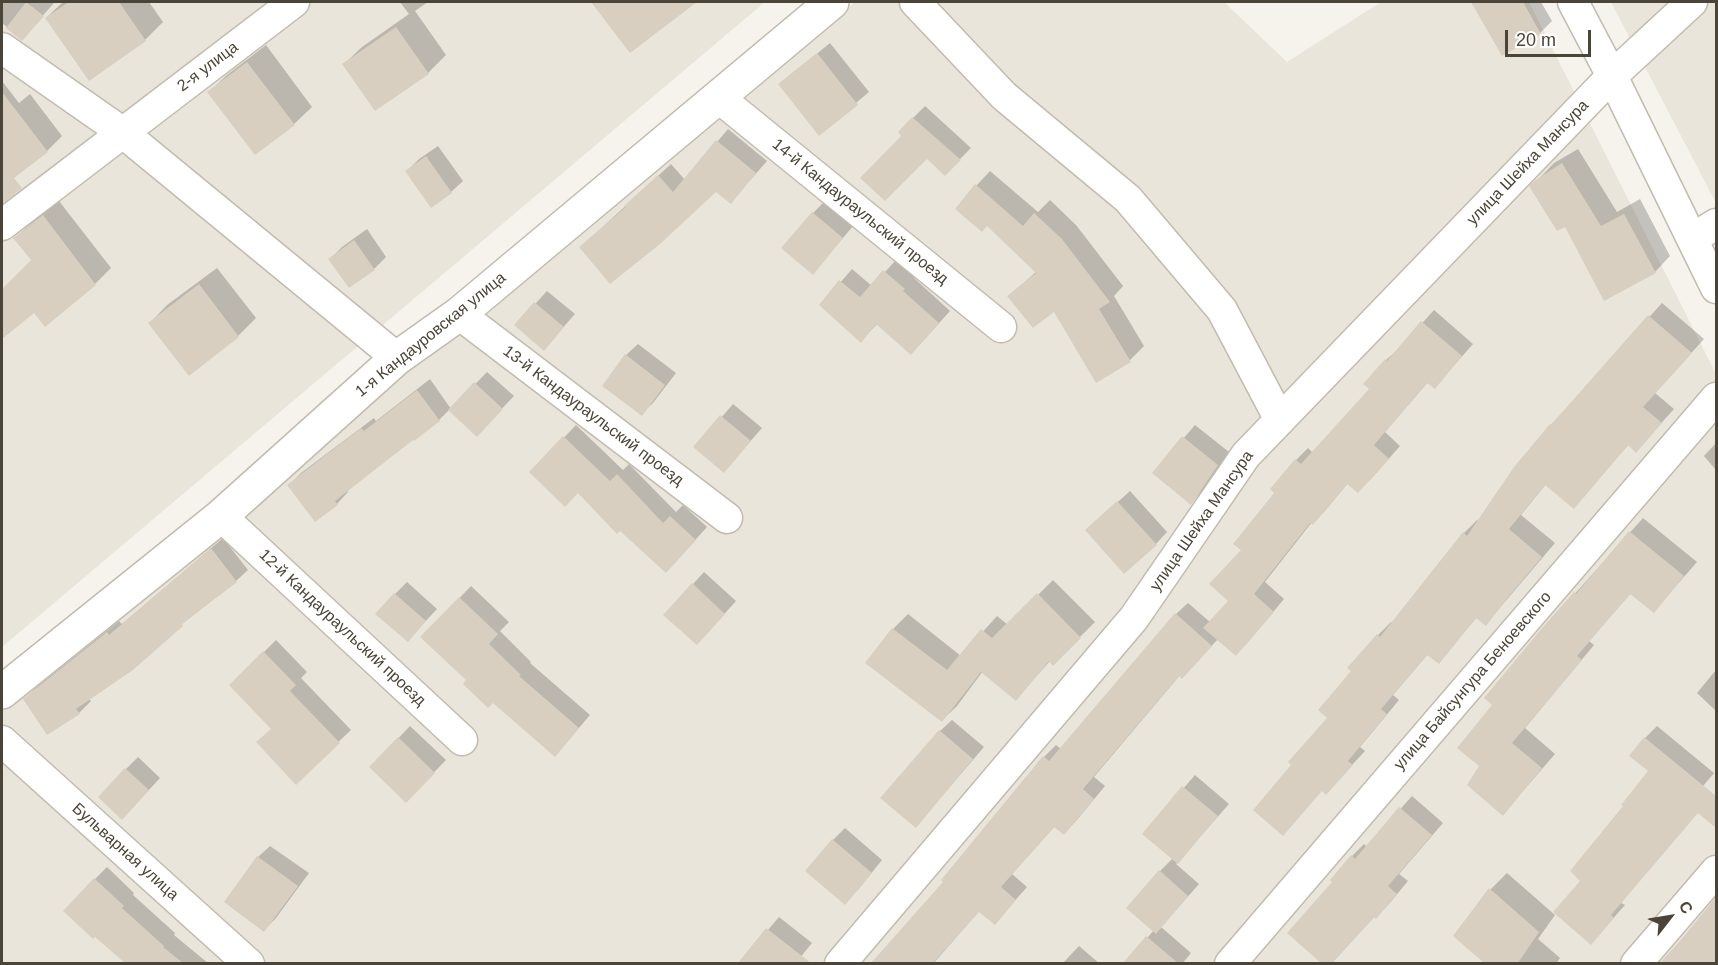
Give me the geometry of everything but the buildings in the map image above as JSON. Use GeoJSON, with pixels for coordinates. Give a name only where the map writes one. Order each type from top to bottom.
{"type":"FeatureCollection","features":[{"type":"Feature","properties":{"kind":"street","name":"2-я улица"},"geometry":{"type":"LineString","coordinates":[[2,225],[294,2]]}},
{"type":"Feature","properties":{"kind":"street","name":"1-я Кандауровская улица"},"geometry":{"type":"LineString","coordinates":[[2,692],[221,516],[397,358],[459,314],[832,2]]}},
{"type":"Feature","properties":{"kind":"street"},"geometry":{"type":"LineString","coordinates":[[915,2],[1004,96],[1128,199],[1222,310],[1280,420]]}},
{"type":"Feature","properties":{"kind":"street"},"geometry":{"type":"LineString","coordinates":[[1573,2],[1612,76],[1704,232],[1716,288]]}},
{"type":"Feature","properties":{"kind":"street","name":"улица Шейха Мансура"},"geometry":{"type":"LineString","coordinates":[[840,963],[1134,618],[1246,455],[1612,76],[1692,2]]}},
{"type":"Feature","properties":{"kind":"street"},"geometry":{"type":"LineString","coordinates":[[2,48],[122,132],[397,358]]}},
{"type":"Feature","properties":{"kind":"street","name":"14-й Кандаураульский проезд"},"geometry":{"type":"LineString","coordinates":[[718,96],[1001,327]]}},
{"type":"Feature","properties":{"kind":"street","name":"13-й Кандаураульский проезд"},"geometry":{"type":"LineString","coordinates":[[459,314],[727,518]]}},
{"type":"Feature","properties":{"kind":"street","name":"улица Байсунгура Беноевского"},"geometry":{"type":"LineString","coordinates":[[1230,963],[1716,398]]}},
{"type":"Feature","properties":{"kind":"street","name":"12-й Кандаураульский проезд"},"geometry":{"type":"LineString","coordinates":[[221,516],[462,740]]}},
{"type":"Feature","properties":{"kind":"street","name":"Бульварная улица"},"geometry":{"type":"LineString","coordinates":[[2,741],[249,963]]}},
{"type":"Feature","properties":{"kind":"street"},"geometry":{"type":"LineString","coordinates":[[1636,963],[1716,871]]}},
{"type":"Feature","properties":{"kind":"shaded area"},"geometry":{"type":"Polygon","coordinates":[[[2,2],[765,2],[2,647],[2,2]]]}},
{"type":"Feature","properties":{"kind":"shaded area"},"geometry":{"type":"Polygon","coordinates":[[[855,2],[1224,2],[1287,62],[1381,2],[1529,2],[1716,374],[1716,963],[2,963],[2,693],[855,2]]]}},
{"type":"Feature","properties":{"kind":"shaded area"},"geometry":{"type":"Polygon","coordinates":[[[1611,2],[1716,2],[1716,203],[1611,2]]]}}]}
